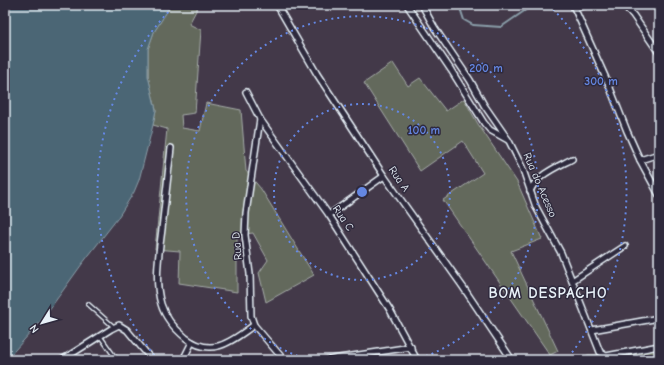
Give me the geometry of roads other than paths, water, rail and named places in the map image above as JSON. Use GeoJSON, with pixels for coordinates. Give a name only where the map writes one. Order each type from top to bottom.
{"type":"FeatureCollection","features":[{"type":"Feature","properties":{"kind":"street","name":"Rua A"},"geometry":{"type":"LineString","coordinates":[[277,5],[317,74],[384,176],[463,287],[512,360]]}},
{"type":"Feature","properties":{"kind":"street"},"geometry":{"type":"LineString","coordinates":[[407,5],[447,64],[486,126],[492,132],[509,141]]}},
{"type":"Feature","properties":{"kind":"street","name":"Rua do Acesso"},"geometry":{"type":"LineString","coordinates":[[422,5],[434,27],[456,58],[484,105],[509,141],[522,167],[539,214],[561,253],[600,352],[604,356],[659,346]]}},
{"type":"Feature","properties":{"kind":"street"},"geometry":{"type":"LineString","coordinates":[[586,5],[573,7],[608,83],[640,160],[659,195]]}},
{"type":"Feature","properties":{"kind":"street"},"geometry":{"type":"LineString","coordinates":[[623,5],[633,15],[659,53]]}},
{"type":"Feature","properties":{"kind":"street"},"geometry":{"type":"LineString","coordinates":[[447,64],[456,58]]}},
{"type":"Feature","properties":{"kind":"street","name":"Rua C"},"geometry":{"type":"LineString","coordinates":[[246,92],[260,119],[329,215],[390,310],[417,360]]}},
{"type":"Feature","properties":{"kind":"street","name":"Rua D"},"geometry":{"type":"LineString","coordinates":[[260,119],[246,213],[245,235],[250,274],[250,316],[254,326],[284,360]]}},
{"type":"Feature","properties":{"kind":"street"},"geometry":{"type":"LineString","coordinates":[[171,148],[158,258],[158,285],[164,312],[175,327],[192,342],[209,347],[220,346],[235,339],[254,326]]}},
{"type":"Feature","properties":{"kind":"street"},"geometry":{"type":"LineString","coordinates":[[640,160],[659,154]]}},
{"type":"Feature","properties":{"kind":"street"},"geometry":{"type":"LineString","coordinates":[[530,191],[533,185],[541,177],[572,159]]}},
{"type":"Feature","properties":{"kind":"street"},"geometry":{"type":"LineString","coordinates":[[329,215],[384,176]]}},
{"type":"Feature","properties":{"kind":"street"},"geometry":{"type":"LineString","coordinates":[[572,281],[625,246]]}},
{"type":"Feature","properties":{"kind":"street"},"geometry":{"type":"LineString","coordinates":[[592,330],[659,318]]}},
{"type":"Feature","properties":{"kind":"street"},"geometry":{"type":"LineString","coordinates":[[62,360],[119,325],[127,330],[152,360]]}},
{"type":"Feature","properties":{"kind":"street"},"geometry":{"type":"LineString","coordinates":[[183,360],[192,342]]}},
{"type":"Feature","properties":{"kind":"street"},"geometry":{"type":"LineString","coordinates":[[326,360],[411,348]]}},
{"type":"Feature","properties":{"kind":"lane"},"geometry":{"type":"LineString","coordinates":[[88,304],[114,327]]}},
{"type":"Feature","properties":{"kind":"lane"},"geometry":{"type":"LineString","coordinates":[[100,336],[117,360]]}},
{"type":"Feature","properties":{"kind":"water"},"geometry":{"type":"Polygon","coordinates":[[[5,5],[171,5],[154,32],[148,49],[148,76],[156,110],[139,180],[134,192],[117,219],[41,321],[6,360],[5,5]]]}},
{"type":"Feature","properties":{"kind":"waterway"},"geometry":{"type":"LineString","coordinates":[[459,5],[464,20],[473,25],[501,27],[533,5]]}},
{"type":"Feature","properties":{"kind":"district","name":"BOM DESPACHO"},"geometry":{"type":"Point","coordinates":[548,293]}}]}
